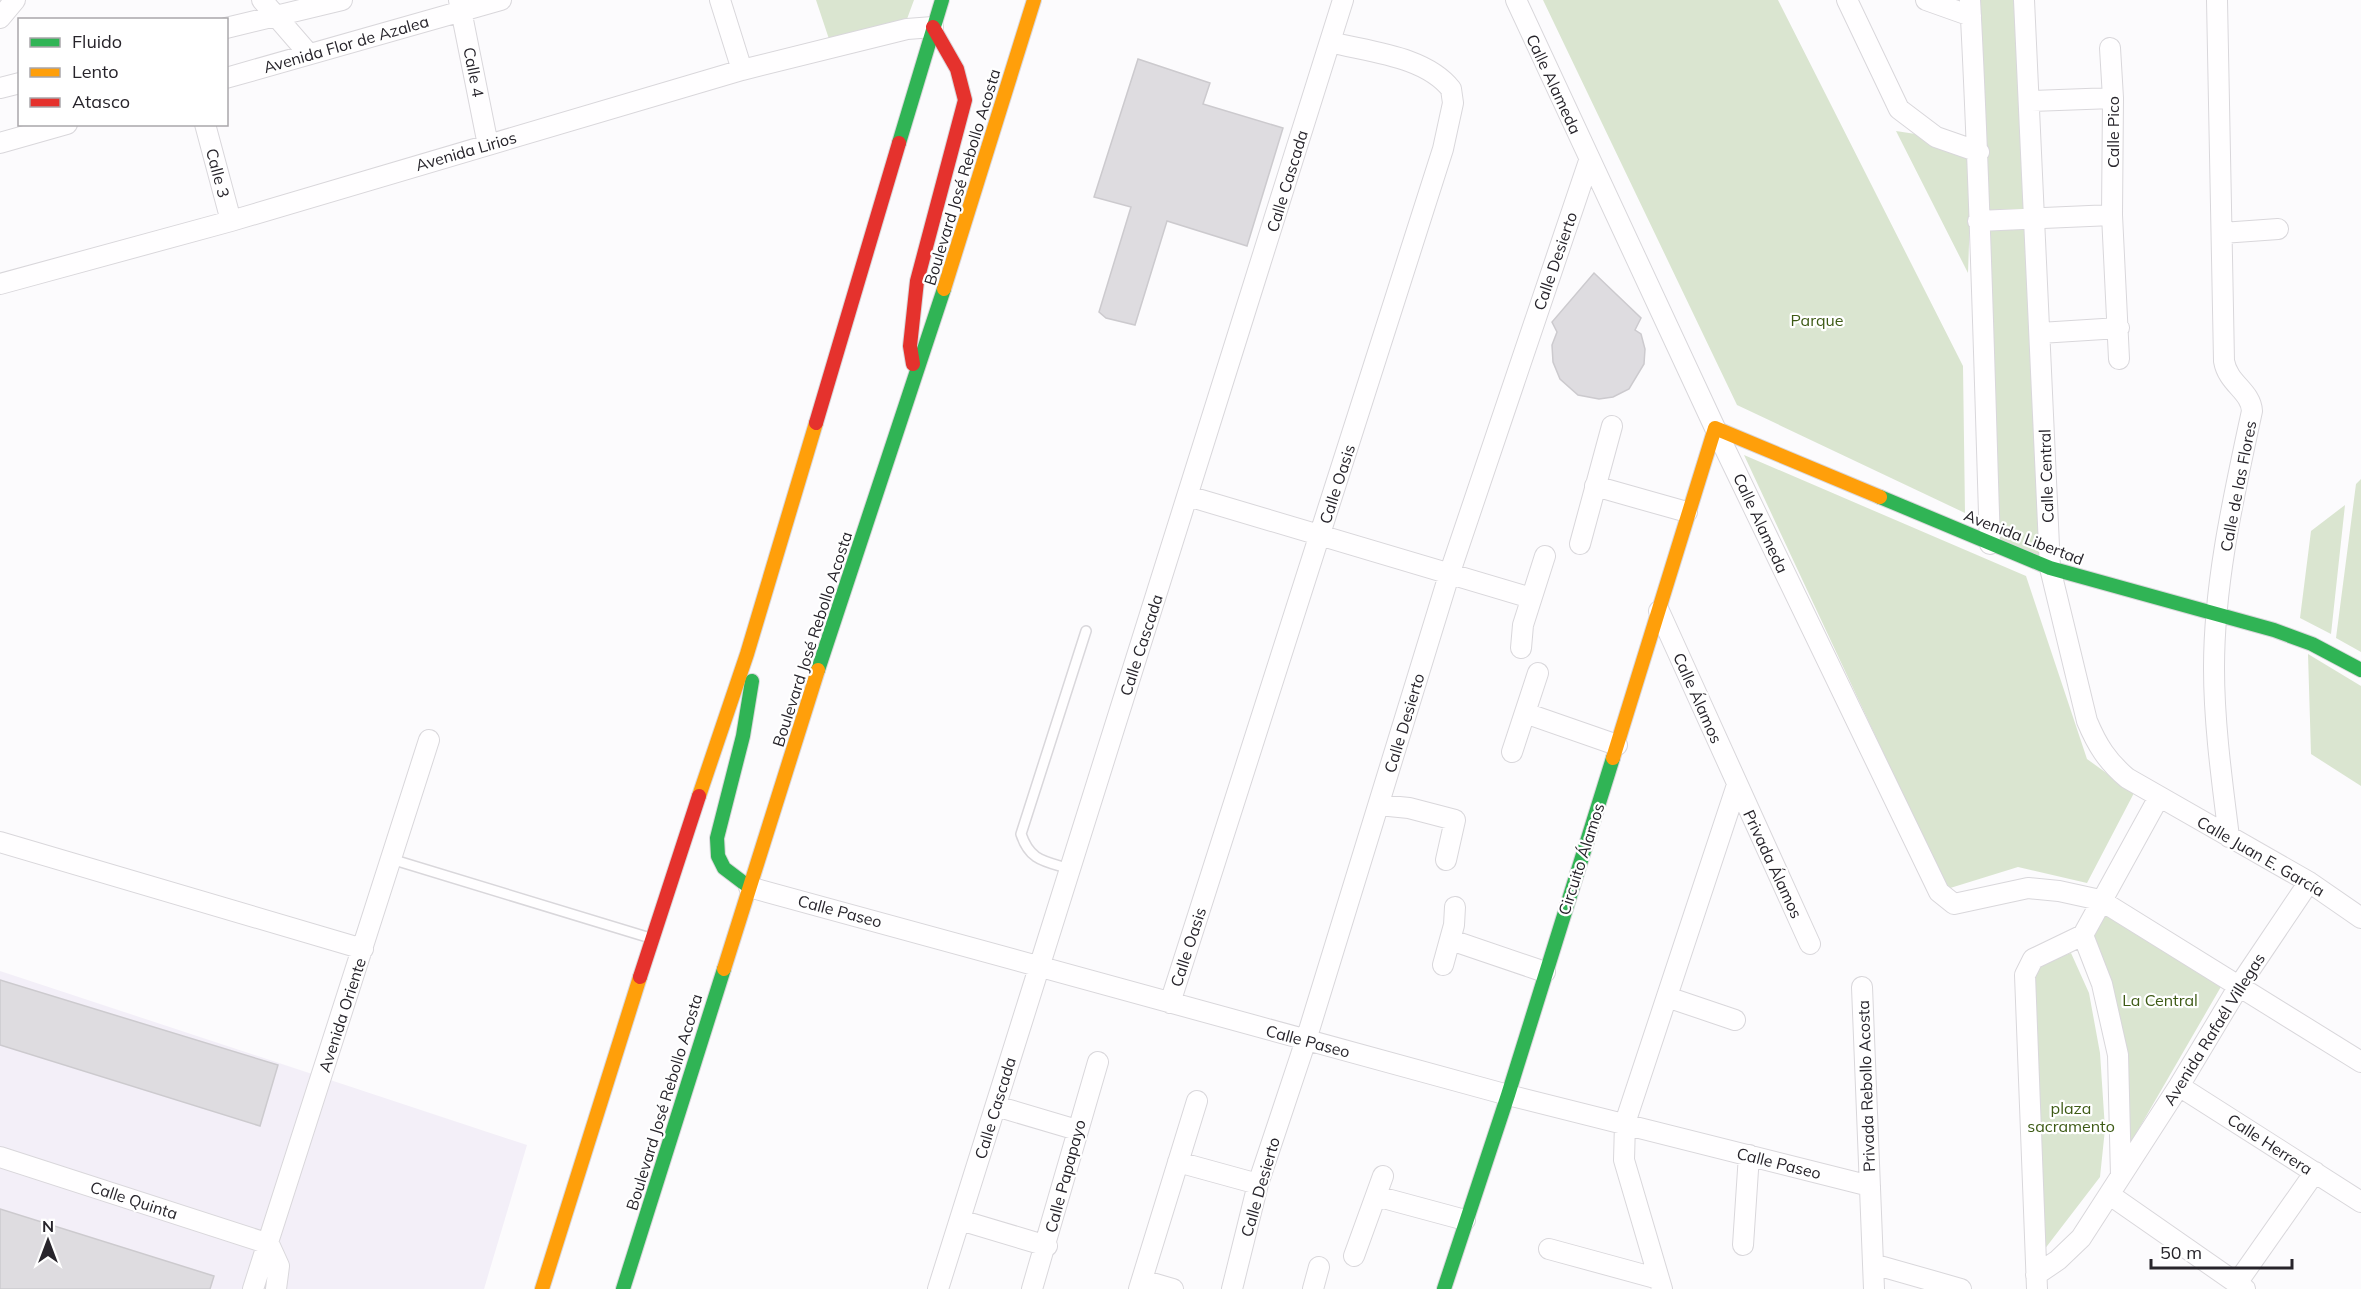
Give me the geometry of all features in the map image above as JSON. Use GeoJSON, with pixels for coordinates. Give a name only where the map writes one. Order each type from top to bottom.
{"type":"FeatureCollection","features":[{"type":"Feature","properties":{"kind":"main road"},"geometry":{"type":"LineString","coordinates":[[543,1289],[652,939],[747,654],[942,0]]}},
{"type":"Feature","properties":{"kind":"main road","name":"Boulevard José Rebollo Acosta"},"geometry":{"type":"LineString","coordinates":[[623,1289],[844,589],[916,379],[1034,0]]}},
{"type":"Feature","properties":{"kind":"main road"},"geometry":{"type":"LineString","coordinates":[[916,379],[910,346],[916,281],[964,100],[957,69],[933,27]]}},
{"type":"Feature","properties":{"kind":"main road","name":"Circuito Álamos"},"geometry":{"type":"LineString","coordinates":[[1444,1289],[1508,1095],[1659,611],[1687,512],[1715,428]]}},
{"type":"Feature","properties":{"kind":"main road","name":"Avenida Libertad"},"geometry":{"type":"LineString","coordinates":[[1715,428],[2050,568],[2150,597],[2216,612],[2312,645],[2361,670]]}},
{"type":"Feature","properties":{"kind":"main road"},"geometry":{"type":"LineString","coordinates":[[747,654],[752,684],[750,705],[717,838],[716,854],[720,866],[749,887]]}},
{"type":"Feature","properties":{"kind":"street"},"geometry":{"type":"LineString","coordinates":[[0,18],[15,0]]}},
{"type":"Feature","properties":{"kind":"street"},"geometry":{"type":"LineString","coordinates":[[228,27],[268,8],[342,0]]}},
{"type":"Feature","properties":{"kind":"street","name":"Avenida Flor de Azalea"},"geometry":{"type":"LineString","coordinates":[[228,77],[460,5],[501,0]]}},
{"type":"Feature","properties":{"kind":"street"},"geometry":{"type":"LineString","coordinates":[[720,0],[742,70]]}},
{"type":"Feature","properties":{"kind":"street","name":"Calle Cascada"},"geometry":{"type":"LineString","coordinates":[[938,1289],[1343,0]]}},
{"type":"Feature","properties":{"kind":"street","name":"Calle Alameda"},"geometry":{"type":"LineString","coordinates":[[1516,0],[1715,428],[1939,892],[1954,904],[2028,888],[2059,891],[2100,900]]}},
{"type":"Feature","properties":{"kind":"street"},"geometry":{"type":"LineString","coordinates":[[1847,0],[1899,110],[1936,137],[1979,152]]}},
{"type":"Feature","properties":{"kind":"street"},"geometry":{"type":"LineString","coordinates":[[1926,0],[1970,8],[1979,152],[1978,221],[1990,544]]}},
{"type":"Feature","properties":{"kind":"street","name":"Calle Central"},"geometry":{"type":"LineString","coordinates":[[2024,0],[2050,568],[2071,663],[2097,745],[2110,764],[2159,797]]}},
{"type":"Feature","properties":{"kind":"street","name":"Calle de las Flores"},"geometry":{"type":"LineString","coordinates":[[2217,0],[2224,361],[2231,381],[2250,399],[2252,411],[2229,526],[2216,612],[2214,669],[2229,837]]}},
{"type":"Feature","properties":{"kind":"street","name":"Calle 4"},"geometry":{"type":"LineString","coordinates":[[460,5],[488,145]]}},
{"type":"Feature","properties":{"kind":"street"},"geometry":{"type":"LineString","coordinates":[[268,8],[308,53]]}},
{"type":"Feature","properties":{"kind":"street","name":"Avenida Lirios"},"geometry":{"type":"LineString","coordinates":[[0,284],[231,221],[742,70],[908,29],[933,27]]}},
{"type":"Feature","properties":{"kind":"street","name":"Calle Oasis"},"geometry":{"type":"LineString","coordinates":[[1170,1003],[1443,149],[1453,103],[1451,89],[1431,72],[1408,62],[1330,42]]}},
{"type":"Feature","properties":{"kind":"street","name":"Calle Pico"},"geometry":{"type":"LineString","coordinates":[[2110,48],[2113,98],[2112,215],[2119,359]]}},
{"type":"Feature","properties":{"kind":"street"},"geometry":{"type":"LineString","coordinates":[[0,88],[18,84]]}},
{"type":"Feature","properties":{"kind":"street"},"geometry":{"type":"LineString","coordinates":[[2029,101],[2113,98]]}},
{"type":"Feature","properties":{"kind":"street"},"geometry":{"type":"LineString","coordinates":[[0,143],[60,126]]}},
{"type":"Feature","properties":{"kind":"street","name":"Calle 3"},"geometry":{"type":"LineString","coordinates":[[206,126],[231,221]]}},
{"type":"Feature","properties":{"kind":"street","name":"Calle Desierto"},"geometry":{"type":"LineString","coordinates":[[1232,1289],[1258,1184],[1306,1040],[1449,575],[1589,161]]}},
{"type":"Feature","properties":{"kind":"street"},"geometry":{"type":"LineString","coordinates":[[1978,221],[2112,215]]}},
{"type":"Feature","properties":{"kind":"street"},"geometry":{"type":"LineString","coordinates":[[2222,233],[2277,229]]}},
{"type":"Feature","properties":{"kind":"street"},"geometry":{"type":"LineString","coordinates":[[2040,333],[2119,328]]}},
{"type":"Feature","properties":{"kind":"street"},"geometry":{"type":"LineString","coordinates":[[1580,544],[1612,426]]}},
{"type":"Feature","properties":{"kind":"street"},"geometry":{"type":"LineString","coordinates":[[1595,486],[1687,512]]}},
{"type":"Feature","properties":{"kind":"street"},"geometry":{"type":"LineString","coordinates":[[1188,496],[1531,598]]}},
{"type":"Feature","properties":{"kind":"street"},"geometry":{"type":"LineString","coordinates":[[1521,648],[1523,625],[1545,556]]}},
{"type":"Feature","properties":{"kind":"street","name":"Calle Álamos"},"geometry":{"type":"LineString","coordinates":[[1659,611],[1737,785]]}},
{"type":"Feature","properties":{"kind":"street"},"geometry":{"type":"LineString","coordinates":[[1512,752],[1538,673]]}},
{"type":"Feature","properties":{"kind":"street"},"geometry":{"type":"LineString","coordinates":[[1525,713],[1617,745]]}},
{"type":"Feature","properties":{"kind":"street","name":"Avenida Oriente"},"geometry":{"type":"LineString","coordinates":[[253,1289],[429,740]]}},
{"type":"Feature","properties":{"kind":"street"},"geometry":{"type":"LineString","coordinates":[[1660,1284],[1624,1160],[1624,1124],[1737,785]]}},
{"type":"Feature","properties":{"kind":"street","name":"Privada Álamos"},"geometry":{"type":"LineString","coordinates":[[1737,785],[1810,944]]}},
{"type":"Feature","properties":{"kind":"street"},"geometry":{"type":"LineString","coordinates":[[2038,1283],[2025,975],[2033,959],[2083,934],[2159,797]]}},
{"type":"Feature","properties":{"kind":"street","name":"Calle Juan E. García"},"geometry":{"type":"LineString","coordinates":[[2159,797],[2309,882],[2361,918]]}},
{"type":"Feature","properties":{"kind":"street"},"geometry":{"type":"LineString","coordinates":[[1379,805],[1409,808],[1455,820],[1446,860]]}},
{"type":"Feature","properties":{"kind":"street"},"geometry":{"type":"LineString","coordinates":[[0,842],[363,949]]}},
{"type":"Feature","properties":{"kind":"street","name":"Avenida Rafaél Villegas"},"geometry":{"type":"LineString","coordinates":[[2038,1283],[2080,1238],[2110,1195],[2239,986],[2309,882]]}},
{"type":"Feature","properties":{"kind":"street","name":"Calle Paseo"},"geometry":{"type":"LineString","coordinates":[[749,887],[1508,1095],[1870,1186]]}},
{"type":"Feature","properties":{"kind":"street"},"geometry":{"type":"LineString","coordinates":[[2100,900],[2361,1062]]}},
{"type":"Feature","properties":{"kind":"street"},"geometry":{"type":"LineString","coordinates":[[1443,965],[1451,940],[1455,907]]}},
{"type":"Feature","properties":{"kind":"street"},"geometry":{"type":"LineString","coordinates":[[2083,934],[2102,984],[2118,1055],[2121,1176]]}},
{"type":"Feature","properties":{"kind":"street"},"geometry":{"type":"LineString","coordinates":[[1451,940],[1545,972]]}},
{"type":"Feature","properties":{"kind":"street","name":"Privada Rebollo Acosta"},"geometry":{"type":"LineString","coordinates":[[1862,987],[1874,1289]]}},
{"type":"Feature","properties":{"kind":"street"},"geometry":{"type":"LineString","coordinates":[[1667,997],[1735,1020]]}},
{"type":"Feature","properties":{"kind":"street","name":"Calle Papapayo"},"geometry":{"type":"LineString","coordinates":[[1032,1289],[1047,1246],[1077,1130],[1098,1062]]}},
{"type":"Feature","properties":{"kind":"street","name":"Calle Herrera"},"geometry":{"type":"LineString","coordinates":[[2179,1086],[2361,1202]]}},
{"type":"Feature","properties":{"kind":"street"},"geometry":{"type":"LineString","coordinates":[[1173,1289],[1141,1285],[1197,1101]]}},
{"type":"Feature","properties":{"kind":"street"},"geometry":{"type":"LineString","coordinates":[[996,1106],[1077,1130]]}},
{"type":"Feature","properties":{"kind":"street"},"geometry":{"type":"LineString","coordinates":[[1743,1245],[1749,1155]]}},
{"type":"Feature","properties":{"kind":"street","name":"Calle Quinta"},"geometry":{"type":"LineString","coordinates":[[0,1157],[269,1244]]}},
{"type":"Feature","properties":{"kind":"street"},"geometry":{"type":"LineString","coordinates":[[1178,1162],[1258,1184]]}},
{"type":"Feature","properties":{"kind":"street"},"geometry":{"type":"LineString","coordinates":[[2110,1195],[2241,1286],[2315,1172]]}},
{"type":"Feature","properties":{"kind":"street"},"geometry":{"type":"LineString","coordinates":[[1354,1256],[1383,1176]]}},
{"type":"Feature","properties":{"kind":"street"},"geometry":{"type":"LineString","coordinates":[[1376,1196],[1465,1220]]}},
{"type":"Feature","properties":{"kind":"street"},"geometry":{"type":"LineString","coordinates":[[960,1220],[1047,1246]]}},
{"type":"Feature","properties":{"kind":"street"},"geometry":{"type":"LineString","coordinates":[[269,1244],[279,1266],[276,1289]]}},
{"type":"Feature","properties":{"kind":"street"},"geometry":{"type":"LineString","coordinates":[[1549,1249],[1660,1284]]}},
{"type":"Feature","properties":{"kind":"street"},"geometry":{"type":"LineString","coordinates":[[1873,1264],[1961,1289]]}},
{"type":"Feature","properties":{"kind":"street"},"geometry":{"type":"LineString","coordinates":[[1313,1289],[1319,1267]]}},
{"type":"Feature","properties":{"kind":"lane"},"geometry":{"type":"LineString","coordinates":[[1070,869],[1041,860],[1026,850],[1021,834],[1086,631]]}},
{"type":"Feature","properties":{"kind":"lane"},"geometry":{"type":"LineString","coordinates":[[391,859],[652,939]]}},
{"type":"Feature","properties":{"kind":"shaded area"},"geometry":{"type":"Polygon","coordinates":[[[0,971],[527,1145],[484,1289],[0,1289],[0,971]]]}},
{"type":"Feature","properties":{"kind":"green space"},"geometry":{"type":"Polygon","coordinates":[[[816,0],[914,0],[907,19],[830,42],[816,0]]]}},
{"type":"Feature","properties":{"kind":"green space","name":"Parque"},"geometry":{"type":"Polygon","coordinates":[[[1543,0],[1778,0],[1963,366],[1965,513],[1737,405],[1543,0]]]}},
{"type":"Feature","properties":{"kind":"green space"},"geometry":{"type":"Polygon","coordinates":[[[1974,0],[2022,0],[2029,215],[1981,218],[1974,0]]]}},
{"type":"Feature","properties":{"kind":"green space"},"geometry":{"type":"Polygon","coordinates":[[[1896,131],[1922,135],[1972,156],[1968,273],[1896,131]]]}},
{"type":"Feature","properties":{"kind":"green space"},"geometry":{"type":"Polygon","coordinates":[[[2031,221],[2044,557],[1993,540],[1981,224],[2031,221]]]}},
{"type":"Feature","properties":{"kind":"green space"},"geometry":{"type":"Polygon","coordinates":[[[1744,455],[2026,576],[2087,759],[2134,793],[2087,883],[2018,867],[1947,889],[1744,455]]]}},
{"type":"Feature","properties":{"kind":"green space"},"geometry":{"type":"Polygon","coordinates":[[[2361,479],[2361,652],[2336,638],[2356,484],[2361,479]]]}},
{"type":"Feature","properties":{"kind":"green space"},"geometry":{"type":"Polygon","coordinates":[[[2345,505],[2331,634],[2300,618],[2311,531],[2345,505]]]}},
{"type":"Feature","properties":{"kind":"green space"},"geometry":{"type":"Polygon","coordinates":[[[2308,654],[2361,686],[2361,786],[2311,754],[2308,654]]]}},
{"type":"Feature","properties":{"kind":"green space","name":"La Central"},"geometry":{"type":"Polygon","coordinates":[[[2102,910],[2222,985],[2130,1144],[2087,935],[2102,910]]]}},
{"type":"Feature","properties":{"kind":"green space","name":"plaza sacramento"},"geometry":{"type":"Polygon","coordinates":[[[2071,953],[2089,993],[2100,1053],[2105,1129],[2100,1177],[2044,1250],[2033,972],[2045,962],[2071,953]]]}},
{"type":"Feature","properties":{"kind":"building"},"geometry":{"type":"Polygon","coordinates":[[[1138,59],[1210,83],[1203,104],[1283,128],[1247,246],[1167,221],[1135,325],[1106,318],[1099,312],[1131,207],[1094,197],[1138,59]]]}},
{"type":"Feature","properties":{"kind":"building"},"geometry":{"type":"Polygon","coordinates":[[[1594,273],[1641,318],[1635,330],[1641,334],[1645,349],[1644,364],[1629,389],[1613,397],[1599,399],[1578,395],[1560,379],[1553,362],[1552,345],[1557,332],[1552,322],[1594,273]]]}},
{"type":"Feature","properties":{"kind":"building"},"geometry":{"type":"Polygon","coordinates":[[[0,980],[278,1065],[260,1126],[0,1045],[0,980]]]}},
{"type":"Feature","properties":{"kind":"building"},"geometry":{"type":"Polygon","coordinates":[[[0,1209],[214,1276],[210,1289],[0,1289],[0,1209]]]}},
{"type":"Feature","properties":{"kind":"traffic: fast"},"geometry":{"type":"LineString","coordinates":[[899,143],[942,0]]}},
{"type":"Feature","properties":{"kind":"traffic: fast"},"geometry":{"type":"LineString","coordinates":[[818,670],[944,289]]}},
{"type":"Feature","properties":{"kind":"traffic: fast"},"geometry":{"type":"LineString","coordinates":[[1880,497],[2050,568],[2274,630],[2312,644],[2361,670]]}},
{"type":"Feature","properties":{"kind":"traffic: fast"},"geometry":{"type":"LineString","coordinates":[[749,887],[724,868],[718,856],[717,838],[743,736],[752,681]]}},
{"type":"Feature","properties":{"kind":"traffic: fast"},"geometry":{"type":"LineString","coordinates":[[1444,1289],[1508,1095],[1613,758]]}},
{"type":"Feature","properties":{"kind":"traffic: fast"},"geometry":{"type":"LineString","coordinates":[[623,1289],[724,969]]}},
{"type":"Feature","properties":{"kind":"traffic: slow"},"geometry":{"type":"LineString","coordinates":[[944,289],[1034,0]]}},
{"type":"Feature","properties":{"kind":"traffic: slow"},"geometry":{"type":"LineString","coordinates":[[699,796],[747,654],[816,423]]}},
{"type":"Feature","properties":{"kind":"traffic: slow"},"geometry":{"type":"LineString","coordinates":[[1613,758],[1715,428],[1880,497]]}},
{"type":"Feature","properties":{"kind":"traffic: slow"},"geometry":{"type":"LineString","coordinates":[[724,969],[818,670]]}},
{"type":"Feature","properties":{"kind":"traffic: slow"},"geometry":{"type":"LineString","coordinates":[[542,1289],[640,977]]}},
{"type":"Feature","properties":{"kind":"traffic: jam"},"geometry":{"type":"LineString","coordinates":[[913,364],[910,346],[917,281],[965,100],[957,69],[933,27]]}},
{"type":"Feature","properties":{"kind":"traffic: jam"},"geometry":{"type":"LineString","coordinates":[[816,423],[899,143]]}},
{"type":"Feature","properties":{"kind":"traffic: jam"},"geometry":{"type":"LineString","coordinates":[[640,977],[699,796]]}}]}
